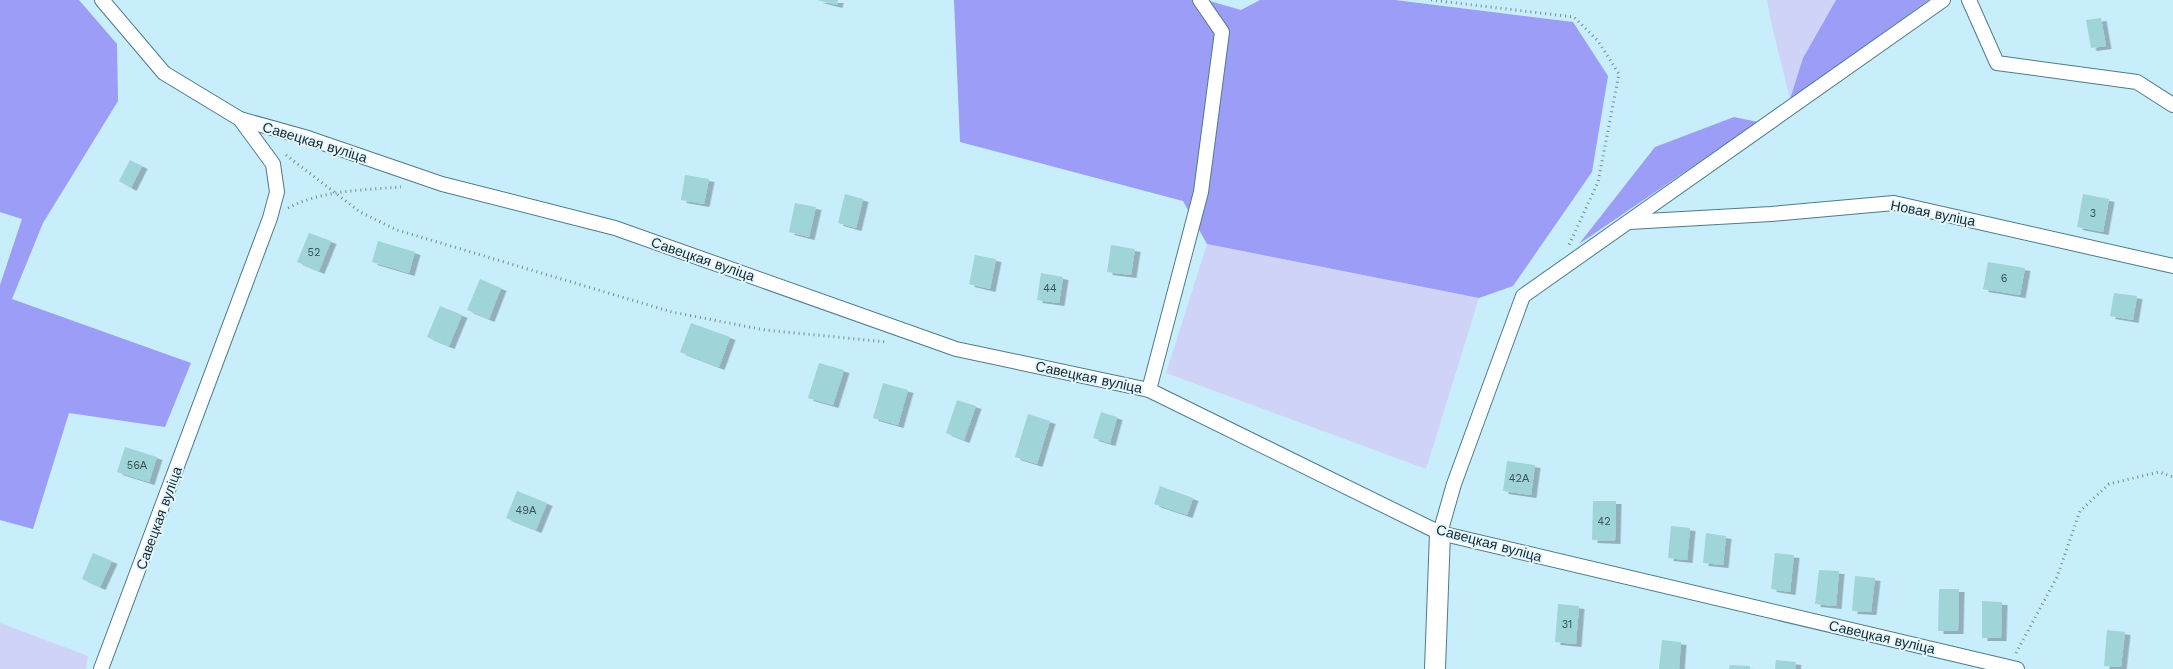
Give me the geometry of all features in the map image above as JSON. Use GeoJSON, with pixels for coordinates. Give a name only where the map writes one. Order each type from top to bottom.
{"type":"FeatureCollection","features":[{"type":"Feature","properties":{"kind":"street","name":"Савецкая вуліца"},"geometry":{"type":"LineString","coordinates":[[102,0],[164,73],[240,119],[308,138],[442,184],[615,228],[956,349],[1149,390],[1440,533],[2013,668]]}},
{"type":"Feature","properties":{"kind":"street"},"geometry":{"type":"LineString","coordinates":[[1149,390],[1201,192],[1222,32],[1200,0]]}},
{"type":"Feature","properties":{"kind":"street"},"geometry":{"type":"LineString","coordinates":[[1435,669],[1440,533],[1454,484],[1523,296],[1943,0]]}},
{"type":"Feature","properties":{"kind":"street"},"geometry":{"type":"LineString","coordinates":[[1969,0],[1997,63],[2137,82],[2173,105]]}},
{"type":"Feature","properties":{"kind":"street","name":"Савецкая вуліца"},"geometry":{"type":"LineString","coordinates":[[101,669],[270,218],[277,192],[273,164],[240,119]]}},
{"type":"Feature","properties":{"kind":"street","name":"Новая вуліца"},"geometry":{"type":"LineString","coordinates":[[1628,222],[1772,214],[1894,203],[2173,266]]}},
{"type":"Feature","properties":{"kind":"path"},"geometry":{"type":"LineString","coordinates":[[1431,0],[1574,17],[1598,40],[1619,74],[1598,182],[1556,273]]}},
{"type":"Feature","properties":{"kind":"path"},"geometry":{"type":"LineString","coordinates":[[282,152],[360,212],[396,230],[672,312],[765,330],[888,342]]}},
{"type":"Feature","properties":{"kind":"path"},"geometry":{"type":"LineString","coordinates":[[270,218],[300,202],[336,193],[405,187]]}},
{"type":"Feature","properties":{"kind":"path"},"geometry":{"type":"LineString","coordinates":[[2013,668],[2057,578],[2080,511],[2109,484],[2159,472],[2173,477]]}},
{"type":"Feature","properties":{"kind":"shaded area"},"geometry":{"type":"Polygon","coordinates":[[[0,0],[79,0],[117,44],[118,101],[43,223],[12,299],[191,363],[165,427],[69,413],[33,529],[0,520],[0,285],[22,219],[0,212],[0,0]]]}},
{"type":"Feature","properties":{"kind":"shaded area"},"geometry":{"type":"Polygon","coordinates":[[[954,0],[1206,0],[1241,10],[1260,0],[1395,0],[1573,22],[1608,76],[1592,172],[1513,286],[1479,298],[1207,244],[1183,201],[960,142],[954,0]]]}},
{"type":"Feature","properties":{"kind":"shaded area"},"geometry":{"type":"Polygon","coordinates":[[[1767,0],[1836,0],[1803,58],[1790,99],[1771,22],[1767,0]]]}},
{"type":"Feature","properties":{"kind":"shaded area"},"geometry":{"type":"Polygon","coordinates":[[[1836,0],[1929,0],[1790,99],[1803,58],[1836,0]]]}},
{"type":"Feature","properties":{"kind":"shaded area"},"geometry":{"type":"Polygon","coordinates":[[[1734,117],[1758,122],[1579,244],[1655,147],[1734,117]]]}},
{"type":"Feature","properties":{"kind":"shaded area"},"geometry":{"type":"Polygon","coordinates":[[[1207,244],[1479,298],[1426,469],[1166,373],[1207,244]]]}},
{"type":"Feature","properties":{"kind":"shaded area"},"geometry":{"type":"Polygon","coordinates":[[[0,623],[88,656],[86,669],[0,669],[0,623]]]}},
{"type":"Feature","properties":{"kind":"building"},"geometry":{"type":"Polygon","coordinates":[[[817,0],[838,0],[837,5],[817,0]]]}},
{"type":"Feature","properties":{"kind":"building"},"geometry":{"type":"Polygon","coordinates":[[[2101,18],[2106,46],[2091,48],[2086,20],[2101,18]]]}},
{"type":"Feature","properties":{"kind":"building"},"geometry":{"type":"Polygon","coordinates":[[[130,160],[142,166],[131,188],[119,181],[130,160]]]}},
{"type":"Feature","properties":{"kind":"building"},"geometry":{"type":"Polygon","coordinates":[[[685,175],[709,179],[704,204],[681,200],[685,175]]]}},
{"type":"Feature","properties":{"kind":"building"},"geometry":{"type":"Polygon","coordinates":[[[845,194],[863,199],[856,228],[838,223],[845,194]]]}},
{"type":"Feature","properties":{"kind":"building"},"geometry":{"type":"Polygon","coordinates":[[[2083,194],[2109,199],[2103,232],[2077,227],[2083,194]]]}},
{"type":"Feature","properties":{"kind":"building"},"geometry":{"type":"Polygon","coordinates":[[[795,203],[816,207],[809,237],[789,232],[795,203]]]}},
{"type":"Feature","properties":{"kind":"building"},"geometry":{"type":"Polygon","coordinates":[[[309,233],[331,241],[319,271],[297,262],[309,233]]]}},
{"type":"Feature","properties":{"kind":"building"},"geometry":{"type":"Polygon","coordinates":[[[378,241],[415,252],[409,273],[372,262],[378,241]]]}},
{"type":"Feature","properties":{"kind":"building"},"geometry":{"type":"Polygon","coordinates":[[[1111,245],[1135,249],[1131,275],[1107,272],[1111,245]]]}},
{"type":"Feature","properties":{"kind":"building"},"geometry":{"type":"Polygon","coordinates":[[[975,255],[996,259],[990,289],[969,284],[975,255]]]}},
{"type":"Feature","properties":{"kind":"building"},"geometry":{"type":"Polygon","coordinates":[[[1988,262],[2025,268],[2020,295],[1983,289],[1988,262]]]}},
{"type":"Feature","properties":{"kind":"building"},"geometry":{"type":"Polygon","coordinates":[[[1041,273],[1063,277],[1059,303],[1037,300],[1041,273]]]}},
{"type":"Feature","properties":{"kind":"building"},"geometry":{"type":"Polygon","coordinates":[[[480,279],[501,288],[489,319],[467,310],[480,279]]]}},
{"type":"Feature","properties":{"kind":"building"},"geometry":{"type":"Polygon","coordinates":[[[2114,293],[2137,296],[2133,320],[2110,316],[2114,293]]]}},
{"type":"Feature","properties":{"kind":"building"},"geometry":{"type":"Polygon","coordinates":[[[440,306],[462,315],[449,346],[427,337],[440,306]]]}},
{"type":"Feature","properties":{"kind":"building"},"geometry":{"type":"Polygon","coordinates":[[[691,323],[730,337],[719,367],[680,352],[691,323]]]}},
{"type":"Feature","properties":{"kind":"building"},"geometry":{"type":"Polygon","coordinates":[[[819,363],[844,370],[833,405],[808,398],[819,363]]]}},
{"type":"Feature","properties":{"kind":"building"},"geometry":{"type":"Polygon","coordinates":[[[883,383],[908,390],[898,425],[873,418],[883,383]]]}},
{"type":"Feature","properties":{"kind":"building"},"geometry":{"type":"Polygon","coordinates":[[[957,400],[976,406],[964,440],[946,433],[957,400]]]}},
{"type":"Feature","properties":{"kind":"building"},"geometry":{"type":"Polygon","coordinates":[[[1101,412],[1117,417],[1110,443],[1093,438],[1101,412]]]}},
{"type":"Feature","properties":{"kind":"building"},"geometry":{"type":"Polygon","coordinates":[[[1028,414],[1050,421],[1037,464],[1015,457],[1028,414]]]}},
{"type":"Feature","properties":{"kind":"building"},"geometry":{"type":"Polygon","coordinates":[[[125,447],[157,457],[149,482],[117,472],[125,447]]]}},
{"type":"Feature","properties":{"kind":"building"},"geometry":{"type":"Polygon","coordinates":[[[1507,461],[1535,465],[1531,495],[1503,491],[1507,461]]]}},
{"type":"Feature","properties":{"kind":"building"},"geometry":{"type":"Polygon","coordinates":[[[1160,486],[1193,498],[1187,515],[1154,504],[1160,486]]]}},
{"type":"Feature","properties":{"kind":"building"},"geometry":{"type":"Polygon","coordinates":[[[517,491],[547,503],[536,530],[506,518],[517,491]]]}},
{"type":"Feature","properties":{"kind":"building"},"geometry":{"type":"Polygon","coordinates":[[[1593,501],[1616,501],[1615,541],[1592,540],[1593,501]]]}},
{"type":"Feature","properties":{"kind":"building"},"geometry":{"type":"Polygon","coordinates":[[[1671,526],[1690,528],[1687,560],[1668,558],[1671,526]]]}},
{"type":"Feature","properties":{"kind":"building"},"geometry":{"type":"Polygon","coordinates":[[[1706,533],[1726,536],[1723,565],[1703,563],[1706,533]]]}},
{"type":"Feature","properties":{"kind":"building"},"geometry":{"type":"Polygon","coordinates":[[[93,553],[112,561],[100,587],[82,579],[93,553]]]}},
{"type":"Feature","properties":{"kind":"building"},"geometry":{"type":"Polygon","coordinates":[[[1775,553],[1794,555],[1790,592],[1771,589],[1775,553]]]}},
{"type":"Feature","properties":{"kind":"building"},"geometry":{"type":"Polygon","coordinates":[[[1819,570],[1839,571],[1836,606],[1815,604],[1819,570]]]}},
{"type":"Feature","properties":{"kind":"building"},"geometry":{"type":"Polygon","coordinates":[[[1855,576],[1875,578],[1871,612],[1852,611],[1855,576]]]}},
{"type":"Feature","properties":{"kind":"building"},"geometry":{"type":"Polygon","coordinates":[[[1939,589],[1959,589],[1958,631],[1938,631],[1939,589]]]}},
{"type":"Feature","properties":{"kind":"building"},"geometry":{"type":"Polygon","coordinates":[[[1982,601],[2002,602],[2001,638],[1982,638],[1982,601]]]}},
{"type":"Feature","properties":{"kind":"building"},"geometry":{"type":"Polygon","coordinates":[[[1558,604],[1579,606],[1576,644],[1555,642],[1558,604]]]}},
{"type":"Feature","properties":{"kind":"building"},"geometry":{"type":"Polygon","coordinates":[[[2107,630],[2125,632],[2121,667],[2104,666],[2107,630]]]}},
{"type":"Feature","properties":{"kind":"building"},"geometry":{"type":"Polygon","coordinates":[[[1662,640],[1681,642],[1679,669],[1659,669],[1662,640]]]}},
{"type":"Feature","properties":{"kind":"building"},"geometry":{"type":"Polygon","coordinates":[[[1776,660],[1796,662],[1795,669],[1775,669],[1776,660]]]}},
{"type":"Feature","properties":{"kind":"building"},"geometry":{"type":"Polygon","coordinates":[[[1730,665],[1750,666],[1750,669],[1729,669],[1730,665]]]}}]}
